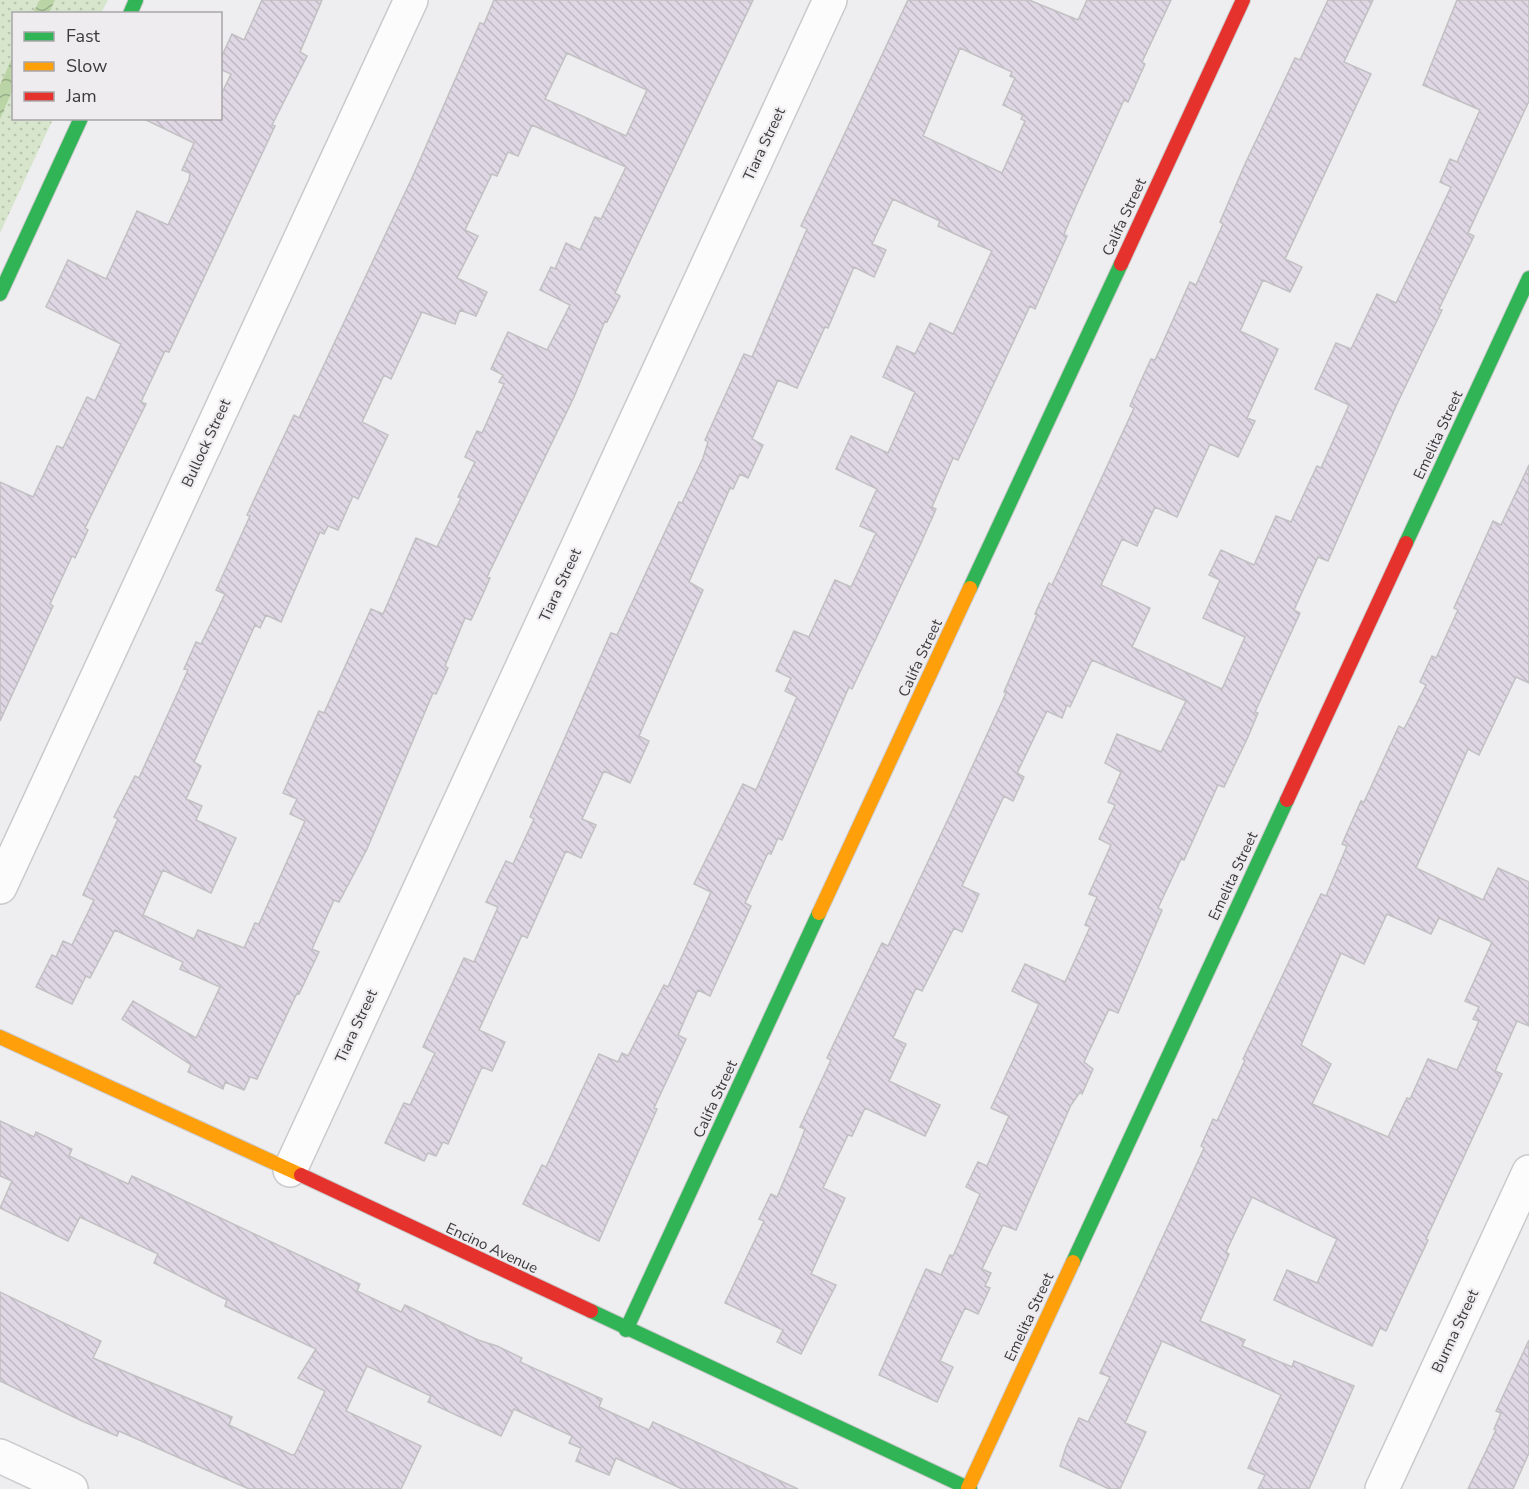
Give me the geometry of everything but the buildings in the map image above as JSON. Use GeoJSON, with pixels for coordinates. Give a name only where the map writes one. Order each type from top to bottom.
{"type":"FeatureCollection","features":[{"type":"Feature","properties":{"kind":"street","name":"Bullock Street"},"geometry":{"type":"LineString","coordinates":[[0,887],[411,0]]}},
{"type":"Feature","properties":{"kind":"street","name":"Tiara Street"},"geometry":{"type":"LineString","coordinates":[[290,1170],[830,0]]}},
{"type":"Feature","properties":{"kind":"street","name":"Califa Street"},"geometry":{"type":"LineString","coordinates":[[626,1330],[1244,0]]}},
{"type":"Feature","properties":{"kind":"street"},"geometry":{"type":"LineString","coordinates":[[0,294],[80,120]]}},
{"type":"Feature","properties":{"kind":"street","name":"Emelita Street"},"geometry":{"type":"LineString","coordinates":[[969,1489],[1529,278]]}},
{"type":"Feature","properties":{"kind":"street","name":"Encino Avenue"},"geometry":{"type":"LineString","coordinates":[[0,1037],[290,1170],[626,1330],[969,1489]]}},
{"type":"Feature","properties":{"kind":"street","name":"Burma Street"},"geometry":{"type":"LineString","coordinates":[[1382,1489],[1529,1172]]}},
{"type":"Feature","properties":{"kind":"street"},"geometry":{"type":"LineString","coordinates":[[0,1456],[70,1489]]}},
{"type":"Feature","properties":{"kind":"shaded area"},"geometry":{"type":"Polygon","coordinates":[[[0,0],[108,0],[102,12],[12,12],[12,120],[53,120],[0,233],[0,0]]]}},
{"type":"Feature","properties":{"kind":"water"},"geometry":{"type":"Polygon","coordinates":[[[40,0],[55,0],[49,12],[34,12],[40,0]]]}},
{"type":"Feature","properties":{"kind":"water"},"geometry":{"type":"Polygon","coordinates":[[[12,58],[12,91],[0,119],[0,85],[12,58]]]}},
{"type":"Feature","properties":{"kind":"traffic: fast"},"geometry":{"type":"LineString","coordinates":[[131,12],[136,0]]}},
{"type":"Feature","properties":{"kind":"traffic: fast"},"geometry":{"type":"LineString","coordinates":[[0,294],[80,120]]}},
{"type":"Feature","properties":{"kind":"traffic: fast"},"geometry":{"type":"LineString","coordinates":[[970,588],[1121,264]]}},
{"type":"Feature","properties":{"kind":"traffic: fast"},"geometry":{"type":"LineString","coordinates":[[1406,543],[1529,278]]}},
{"type":"Feature","properties":{"kind":"traffic: fast"},"geometry":{"type":"LineString","coordinates":[[1073,1262],[1287,800]]}},
{"type":"Feature","properties":{"kind":"traffic: fast"},"geometry":{"type":"LineString","coordinates":[[626,1330],[819,913]]}},
{"type":"Feature","properties":{"kind":"traffic: fast"},"geometry":{"type":"LineString","coordinates":[[591,1311],[970,1489]]}},
{"type":"Feature","properties":{"kind":"traffic: slow"},"geometry":{"type":"LineString","coordinates":[[819,913],[970,588]]}},
{"type":"Feature","properties":{"kind":"traffic: slow"},"geometry":{"type":"LineString","coordinates":[[0,1037],[301,1175]]}},
{"type":"Feature","properties":{"kind":"traffic: slow"},"geometry":{"type":"LineString","coordinates":[[968,1488],[1073,1262]]}},
{"type":"Feature","properties":{"kind":"traffic: jam"},"geometry":{"type":"LineString","coordinates":[[1121,264],[1243,0]]}},
{"type":"Feature","properties":{"kind":"traffic: jam"},"geometry":{"type":"LineString","coordinates":[[1287,800],[1406,543]]}},
{"type":"Feature","properties":{"kind":"traffic: jam"},"geometry":{"type":"LineString","coordinates":[[301,1175],[591,1311]]}}]}
